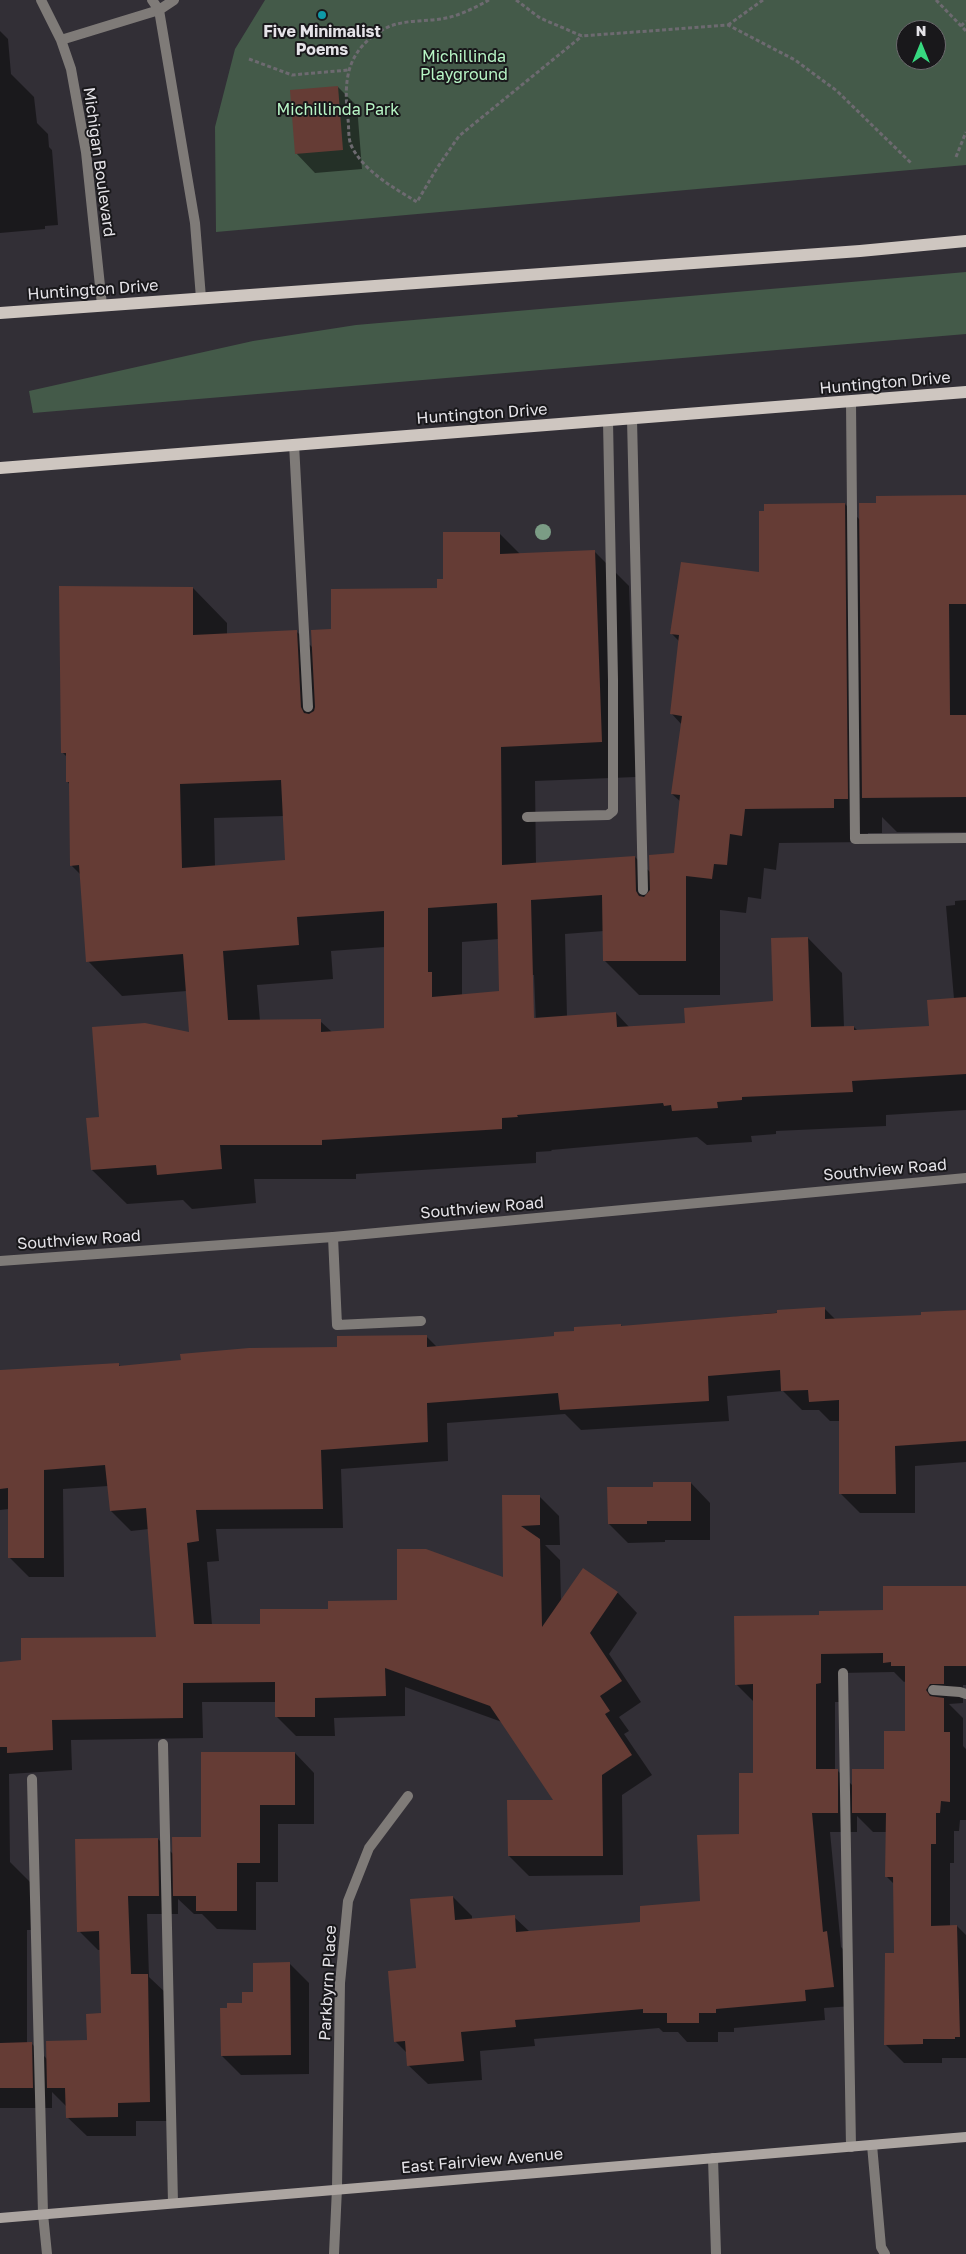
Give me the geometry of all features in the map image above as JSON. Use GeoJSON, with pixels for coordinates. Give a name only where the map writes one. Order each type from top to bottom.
{"type":"FeatureCollection","features":[{"type":"Feature","properties":{"kind":"main road","name":"Huntington Drive"},"geometry":{"type":"LineString","coordinates":[[0,313],[860,251],[966,241]]}},
{"type":"Feature","properties":{"kind":"main road","name":"Huntington Drive"},"geometry":{"type":"LineString","coordinates":[[0,468],[966,392]]}},
{"type":"Feature","properties":{"kind":"street","name":"Michigan Boulevard"},"geometry":{"type":"LineString","coordinates":[[41,0],[61,40],[71,69],[86,152],[102,305]]}},
{"type":"Feature","properties":{"kind":"street"},"geometry":{"type":"LineString","coordinates":[[152,0],[159,10],[195,223],[201,298]]}},
{"type":"Feature","properties":{"kind":"street"},"geometry":{"type":"LineString","coordinates":[[61,40],[159,10],[174,0]]}},
{"type":"Feature","properties":{"kind":"street"},"geometry":{"type":"LineString","coordinates":[[851,402],[855,839],[966,838]]}},
{"type":"Feature","properties":{"kind":"street"},"geometry":{"type":"LineString","coordinates":[[632,419],[643,890]]}},
{"type":"Feature","properties":{"kind":"street"},"geometry":{"type":"LineString","coordinates":[[527,817],[608,815],[613,810],[613,680],[608,421]]}},
{"type":"Feature","properties":{"kind":"street"},"geometry":{"type":"LineString","coordinates":[[294,444],[308,707]]}},
{"type":"Feature","properties":{"kind":"street","name":"Southview Road"},"geometry":{"type":"LineString","coordinates":[[0,1260],[333,1237],[966,1178]]}},
{"type":"Feature","properties":{"kind":"street"},"geometry":{"type":"LineString","coordinates":[[333,1237],[337,1325],[421,1322]]}},
{"type":"Feature","properties":{"kind":"street"},"geometry":{"type":"LineString","coordinates":[[844,1673],[851,2147]]}},
{"type":"Feature","properties":{"kind":"street"},"geometry":{"type":"LineString","coordinates":[[934,1690],[966,1694]]}},
{"type":"Feature","properties":{"kind":"street"},"geometry":{"type":"LineString","coordinates":[[163,1744],[173,2202]]}},
{"type":"Feature","properties":{"kind":"street"},"geometry":{"type":"LineString","coordinates":[[32,1779],[44,2214],[48,2254]]}},
{"type":"Feature","properties":{"kind":"street","name":"Parkbyrn Place"},"geometry":{"type":"LineString","coordinates":[[334,2254],[340,1983],[348,1901],[369,1848],[408,1796]]}},
{"type":"Feature","properties":{"kind":"street","name":"East Fairview Avenue"},"geometry":{"type":"LineString","coordinates":[[0,2218],[966,2136]]}},
{"type":"Feature","properties":{"kind":"street"},"geometry":{"type":"LineString","coordinates":[[872,2145],[881,2247],[885,2254]]}},
{"type":"Feature","properties":{"kind":"street"},"geometry":{"type":"LineString","coordinates":[[713,2158],[716,2254]]}},
{"type":"Feature","properties":{"kind":"path"},"geometry":{"type":"LineString","coordinates":[[488,0],[447,18],[420,20],[388,27],[361,46],[348,70],[346,103],[351,144],[368,167],[394,188],[417,202],[459,136],[582,36]]}},
{"type":"Feature","properties":{"kind":"path"},"geometry":{"type":"LineString","coordinates":[[516,0],[540,18],[582,36],[728,25],[763,0]]}},
{"type":"Feature","properties":{"kind":"path"},"geometry":{"type":"LineString","coordinates":[[936,0],[966,31]]}},
{"type":"Feature","properties":{"kind":"path"},"geometry":{"type":"LineString","coordinates":[[961,26],[966,22]]}},
{"type":"Feature","properties":{"kind":"path"},"geometry":{"type":"LineString","coordinates":[[728,25],[795,60],[837,91],[911,164]]}},
{"type":"Feature","properties":{"kind":"path"},"geometry":{"type":"LineString","coordinates":[[249,59],[292,75],[348,70]]}},
{"type":"Feature","properties":{"kind":"path"},"geometry":{"type":"LineString","coordinates":[[956,157],[966,132]]}},
{"type":"Feature","properties":{"kind":"green space","name":"Michillinda Park"},"geometry":{"type":"Polygon","coordinates":[[[265,0],[966,0],[966,165],[216,232],[215,127],[235,49],[265,0]]]}},
{"type":"Feature","properties":{"kind":"green space"},"geometry":{"type":"Polygon","coordinates":[[[966,272],[966,334],[33,413],[29,391],[253,341],[356,325],[966,272]]]}},
{"type":"Feature","properties":{"kind":"building"},"geometry":{"type":"Polygon","coordinates":[[[338,86],[343,150],[295,154],[290,90],[338,86]]]}},
{"type":"Feature","properties":{"kind":"building"},"geometry":{"type":"Polygon","coordinates":[[[966,495],[966,604],[949,604],[950,715],[966,715],[966,797],[862,798],[859,503],[876,503],[876,496],[966,495]]]}},
{"type":"Feature","properties":{"kind":"building"},"geometry":{"type":"Polygon","coordinates":[[[845,503],[848,799],[834,799],[834,808],[745,809],[742,836],[730,834],[727,865],[714,864],[712,879],[686,876],[686,961],[603,961],[602,895],[531,900],[534,1018],[616,1012],[617,1027],[685,1023],[684,1008],[773,1001],[771,938],[808,937],[811,1027],[854,1026],[854,1030],[929,1026],[927,1000],[966,997],[966,1074],[852,1081],[853,1092],[742,1097],[742,1100],[717,1102],[718,1108],[672,1111],[671,1105],[664,1106],[663,1103],[517,1115],[518,1117],[502,1118],[502,1129],[322,1140],[322,1145],[220,1145],[222,1169],[157,1175],[156,1165],[91,1170],[86,1118],[99,1117],[92,1027],[145,1023],[189,1032],[183,954],[86,962],[79,865],[70,866],[69,782],[66,782],[66,753],[61,753],[59,586],[193,587],[193,635],[297,630],[301,707],[304,713],[309,714],[314,711],[315,707],[311,630],[331,629],[331,589],[437,588],[437,579],[443,579],[443,532],[500,532],[500,554],[595,550],[602,742],[501,747],[502,865],[635,856],[636,891],[639,896],[644,897],[650,890],[649,855],[674,853],[680,795],[671,794],[682,716],[670,714],[679,635],[670,634],[681,562],[759,572],[759,511],[764,511],[764,504],[845,503]],[[281,780],[180,784],[182,868],[285,860],[281,780]],[[497,903],[428,908],[428,972],[432,972],[432,997],[499,991],[497,903]],[[384,911],[297,917],[299,945],[223,951],[228,1020],[321,1019],[321,1032],[384,1028],[384,911]]]}},
{"type":"Feature","properties":{"kind":"building"},"geometry":{"type":"Polygon","coordinates":[[[825,1307],[825,1319],[921,1315],[921,1312],[966,1310],[966,1441],[895,1446],[896,1494],[839,1494],[839,1400],[809,1402],[808,1390],[781,1391],[780,1370],[708,1376],[709,1401],[560,1410],[558,1393],[427,1403],[428,1442],[321,1450],[323,1509],[196,1510],[199,1541],[187,1543],[194,1624],[260,1624],[260,1609],[328,1609],[328,1601],[397,1600],[397,1549],[426,1549],[503,1577],[502,1495],[540,1495],[540,1525],[521,1526],[540,1539],[542,1627],[583,1568],[618,1592],[590,1633],[622,1681],[600,1696],[610,1711],[605,1714],[632,1755],[602,1775],[603,1856],[508,1856],[507,1800],[553,1800],[490,1706],[385,1668],[386,1696],[315,1698],[315,1717],[275,1717],[275,1682],[183,1683],[183,1718],[52,1720],[53,1750],[7,1753],[7,1747],[0,1747],[0,1662],[21,1660],[21,1638],[156,1637],[146,1508],[110,1511],[105,1465],[44,1470],[44,1558],[8,1558],[8,1488],[0,1489],[0,1370],[119,1363],[119,1366],[181,1360],[180,1354],[249,1348],[337,1347],[337,1336],[427,1335],[427,1347],[554,1336],[554,1332],[574,1331],[574,1327],[621,1324],[621,1326],[777,1313],[777,1310],[825,1307]]]}},
{"type":"Feature","properties":{"kind":"building"},"geometry":{"type":"Polygon","coordinates":[[[653,1482],[691,1482],[691,1521],[647,1521],[647,1524],[608,1524],[607,1487],[653,1487],[653,1482]]]}},
{"type":"Feature","properties":{"kind":"building"},"geometry":{"type":"Polygon","coordinates":[[[883,1586],[966,1586],[966,1666],[944,1666],[944,1684],[930,1684],[926,1690],[930,1696],[944,1698],[944,1732],[950,1732],[950,1802],[941,1801],[940,1813],[936,1813],[936,1844],[931,1844],[931,1926],[957,1925],[960,2037],[955,2037],[955,2039],[923,2039],[923,2044],[884,2045],[885,1953],[894,1953],[893,1877],[885,1877],[886,1813],[852,1813],[852,1769],[884,1769],[884,1731],[905,1731],[905,1666],[891,1666],[891,1662],[883,1663],[883,1653],[821,1654],[821,1683],[816,1684],[816,1769],[838,1769],[838,1813],[812,1813],[823,1932],[827,1931],[834,1987],[805,1990],[806,2001],[716,2009],[716,2013],[699,2013],[699,2023],[667,2023],[667,2013],[643,2013],[643,2009],[515,2020],[516,2027],[461,2032],[464,2061],[407,2066],[405,2041],[394,2042],[388,1971],[416,1968],[410,1899],[453,1896],[455,1920],[515,1915],[516,1932],[640,1922],[640,1906],[700,1901],[697,1835],[739,1834],[739,1773],[753,1773],[753,1684],[735,1685],[734,1616],[819,1615],[819,1611],[883,1610],[883,1586]]]}},
{"type":"Feature","properties":{"kind":"building"},"geometry":{"type":"Polygon","coordinates":[[[201,1752],[295,1752],[295,1805],[260,1805],[260,1863],[237,1863],[237,1911],[196,1911],[196,1896],[173,1896],[172,1837],[201,1837],[201,1752]]]}},
{"type":"Feature","properties":{"kind":"building"},"geometry":{"type":"Polygon","coordinates":[[[158,1838],[159,1896],[128,1896],[131,1974],[148,1974],[150,2102],[118,2103],[118,2117],[66,2118],[65,2088],[47,2088],[46,2041],[87,2040],[86,2014],[101,2013],[99,1931],[77,1932],[75,1839],[158,1838]]]}},
{"type":"Feature","properties":{"kind":"building"},"geometry":{"type":"Polygon","coordinates":[[[290,1962],[291,2055],[221,2056],[220,2008],[227,2008],[227,2003],[242,2003],[242,1992],[253,1992],[253,1963],[290,1962]]]}},
{"type":"Feature","properties":{"kind":"building"},"geometry":{"type":"Polygon","coordinates":[[[32,2042],[33,2088],[0,2088],[0,2043],[32,2042]]]}},
{"type":"Feature","properties":{"kind":"place","name":"Five Minimalist Poems"},"geometry":{"type":"Point","coordinates":[322,15]}},
{"type":"Feature","properties":{"kind":"park label","name":"Michillinda Playground"},"geometry":{"type":"Point","coordinates":[464,66]}}]}
